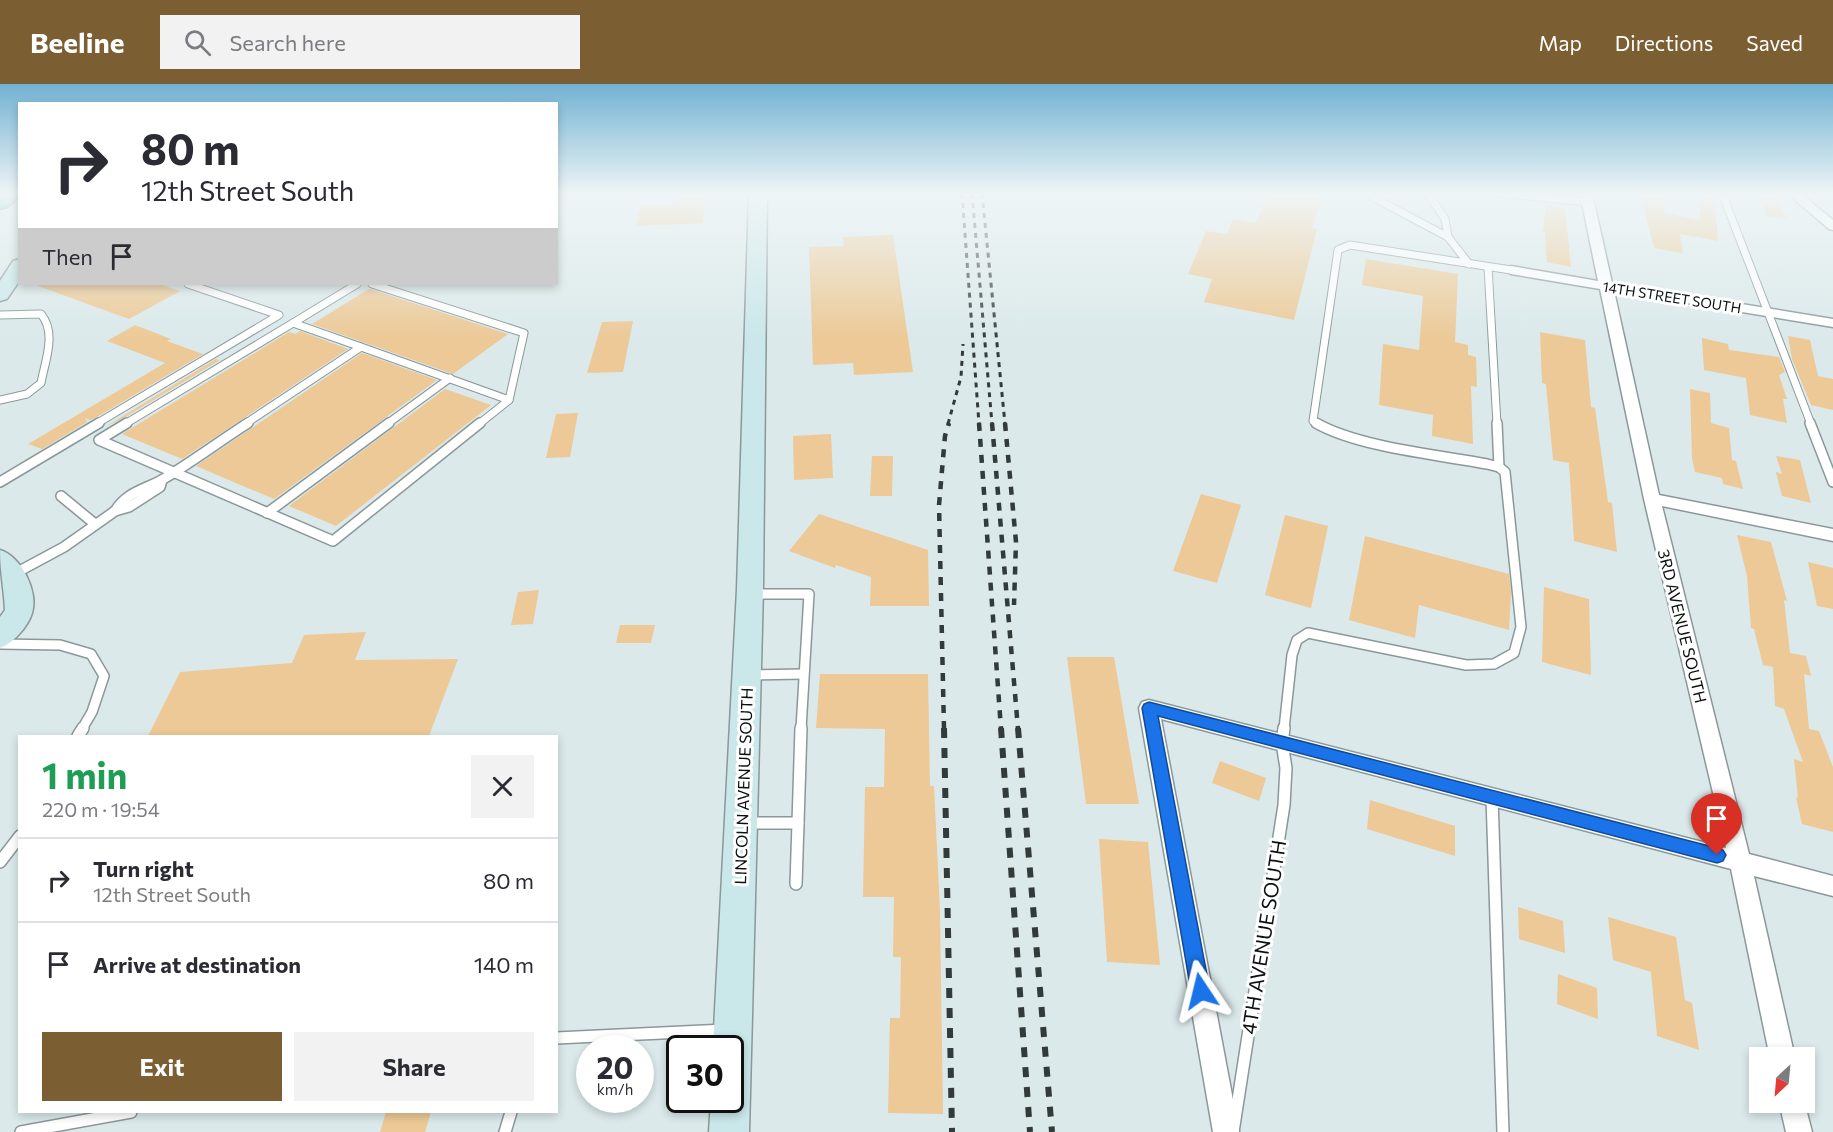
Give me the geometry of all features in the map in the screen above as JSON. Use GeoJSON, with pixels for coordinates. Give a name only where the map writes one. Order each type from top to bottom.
{"type":"FeatureCollection","features":[{"type":"Feature","properties":{"kind":"street","name":"LINCOLN AVENUE SOUTH"},"geometry":{"type":"LineString","coordinates":[[729,1132],[750,594],[757,242]]}},
{"type":"Feature","properties":{"kind":"street","name":"3RD AVENUE SOUTH"},"geometry":{"type":"LineString","coordinates":[[1597,242],[1652,499],[1740,861],[1780,1047]]}},
{"type":"Feature","properties":{"kind":"street"},"geometry":{"type":"LineString","coordinates":[[0,296],[18,268]]}},
{"type":"Feature","properties":{"kind":"street","name":"14TH STREET SOUTH"},"geometry":{"type":"LineString","coordinates":[[1511,270],[1833,322]]}},
{"type":"Feature","properties":{"kind":"street"},"geometry":{"type":"LineString","coordinates":[[1652,499],[1833,535]]}},
{"type":"Feature","properties":{"kind":"street"},"geometry":{"type":"LineString","coordinates":[[0,638],[19,612],[17,582],[6,567]]}},
{"type":"Feature","properties":{"kind":"street"},"geometry":{"type":"LineString","coordinates":[[1226,1132],[1149,708],[1833,886]]}},
{"type":"Feature","properties":{"kind":"street"},"geometry":{"type":"LineString","coordinates":[[1795,1113],[1799,1132]]}},
{"type":"Feature","properties":{"kind":"lane"},"geometry":{"type":"LineString","coordinates":[[1452,242],[1469,264]]}},
{"type":"Feature","properties":{"kind":"lane"},"geometry":{"type":"LineString","coordinates":[[1741,242],[1833,482]]}},
{"type":"Feature","properties":{"kind":"lane"},"geometry":{"type":"LineString","coordinates":[[1499,467],[1343,434],[1313,421],[1338,250],[1350,245],[1511,270]]}},
{"type":"Feature","properties":{"kind":"lane","name":"4TH AVENUE SOUTH"},"geometry":{"type":"LineString","coordinates":[[1233,1132],[1284,805],[1286,761],[1282,743],[1292,655],[1297,640],[1308,633],[1466,665],[1494,664],[1514,653],[1521,627],[1505,472],[1499,467],[1488,267]]}},
{"type":"Feature","properties":{"kind":"lane"},"geometry":{"type":"LineString","coordinates":[[0,482],[279,315],[191,285]]}},
{"type":"Feature","properties":{"kind":"lane"},"geometry":{"type":"LineString","coordinates":[[355,285],[99,440],[333,541],[509,400],[524,333],[375,285]]}},
{"type":"Feature","properties":{"kind":"lane"},"geometry":{"type":"LineString","coordinates":[[0,315],[30,312],[41,314],[46,318],[50,328],[41,383],[27,394],[0,400]]}},
{"type":"Feature","properties":{"kind":"lane"},"geometry":{"type":"LineString","coordinates":[[293,323],[509,400]]}},
{"type":"Feature","properties":{"kind":"lane"},"geometry":{"type":"LineString","coordinates":[[6,567],[64,547],[115,511],[129,507],[160,487],[162,480],[172,473],[361,347]]}},
{"type":"Feature","properties":{"kind":"lane"},"geometry":{"type":"LineString","coordinates":[[267,513],[450,378]]}},
{"type":"Feature","properties":{"kind":"lane"},"geometry":{"type":"LineString","coordinates":[[61,496],[95,524]]}},
{"type":"Feature","properties":{"kind":"lane"},"geometry":{"type":"LineString","coordinates":[[750,594],[809,594],[803,674],[796,884]]}},
{"type":"Feature","properties":{"kind":"lane"},"geometry":{"type":"LineString","coordinates":[[0,644],[60,645],[91,654],[104,676],[92,712],[79,735]]}},
{"type":"Feature","properties":{"kind":"lane"},"geometry":{"type":"LineString","coordinates":[[747,675],[803,674]]}},
{"type":"Feature","properties":{"kind":"lane"},"geometry":{"type":"LineString","coordinates":[[1492,797],[1503,1132]]}},
{"type":"Feature","properties":{"kind":"lane"},"geometry":{"type":"LineString","coordinates":[[741,823],[798,823]]}},
{"type":"Feature","properties":{"kind":"lane"},"geometry":{"type":"LineString","coordinates":[[0,862],[18,839]]}},
{"type":"Feature","properties":{"kind":"lane"},"geometry":{"type":"LineString","coordinates":[[558,1038],[733,1029]]}},
{"type":"Feature","properties":{"kind":"lane"},"geometry":{"type":"LineString","coordinates":[[21,1132],[126,1113]]}},
{"type":"Feature","properties":{"kind":"lane"},"geometry":{"type":"LineString","coordinates":[[505,1132],[511,1113]]}},
{"type":"Feature","properties":{"kind":"building"},"geometry":{"type":"Polygon","coordinates":[[[844,242],[894,242],[913,372],[854,375],[853,363],[813,365],[809,247],[844,246],[844,242]]]}},
{"type":"Feature","properties":{"kind":"building"},"geometry":{"type":"Polygon","coordinates":[[[1201,242],[1314,242],[1294,320],[1204,302],[1212,279],[1188,274],[1201,242]]]}},
{"type":"Feature","properties":{"kind":"building"},"geometry":{"type":"Polygon","coordinates":[[[1546,242],[1568,242],[1571,267],[1547,262],[1546,242]]]}},
{"type":"Feature","properties":{"kind":"building"},"geometry":{"type":"Polygon","coordinates":[[[1652,242],[1681,242],[1683,253],[1654,248],[1652,242]]]}},
{"type":"Feature","properties":{"kind":"building"},"geometry":{"type":"Polygon","coordinates":[[[1366,259],[1458,274],[1455,342],[1468,345],[1468,355],[1476,357],[1477,387],[1471,386],[1473,444],[1432,436],[1433,415],[1379,405],[1383,344],[1419,350],[1423,296],[1362,285],[1366,259]]]}},
{"type":"Feature","properties":{"kind":"building"},"geometry":{"type":"Polygon","coordinates":[[[162,285],[180,291],[129,319],[38,286],[162,285]]]}},
{"type":"Feature","properties":{"kind":"building"},"geometry":{"type":"Polygon","coordinates":[[[369,289],[508,334],[453,374],[312,324],[369,289]]]}},
{"type":"Feature","properties":{"kind":"building"},"geometry":{"type":"Polygon","coordinates":[[[633,321],[623,372],[587,373],[602,322],[633,321]]]}},
{"type":"Feature","properties":{"kind":"building"},"geometry":{"type":"Polygon","coordinates":[[[135,325],[171,339],[167,341],[203,354],[97,417],[90,420],[85,418],[87,422],[42,449],[28,444],[165,363],[107,341],[135,325]]]}},
{"type":"Feature","properties":{"kind":"building"},"geometry":{"type":"Polygon","coordinates":[[[300,331],[348,349],[182,459],[122,434],[289,332],[295,334],[300,331]]]}},
{"type":"Feature","properties":{"kind":"building"},"geometry":{"type":"Polygon","coordinates":[[[1540,332],[1585,340],[1591,407],[1595,408],[1608,502],[1612,503],[1617,552],[1574,541],[1569,463],[1553,460],[1546,384],[1542,383],[1540,332]]]}},
{"type":"Feature","properties":{"kind":"building"},"geometry":{"type":"Polygon","coordinates":[[[1788,336],[1810,340],[1818,376],[1833,379],[1833,410],[1811,405],[1792,359],[1788,336]]]}},
{"type":"Feature","properties":{"kind":"building"},"geometry":{"type":"Polygon","coordinates":[[[1702,338],[1728,344],[1729,350],[1779,357],[1785,372],[1779,375],[1787,399],[1783,399],[1787,423],[1750,415],[1746,378],[1704,370],[1702,338]]]}},
{"type":"Feature","properties":{"kind":"building"},"geometry":{"type":"Polygon","coordinates":[[[362,353],[437,380],[274,499],[196,466],[362,353]]]}},
{"type":"Feature","properties":{"kind":"building"},"geometry":{"type":"Polygon","coordinates":[[[216,359],[220,360],[105,427],[216,359]]]}},
{"type":"Feature","properties":{"kind":"building"},"geometry":{"type":"Polygon","coordinates":[[[445,389],[491,405],[336,526],[289,506],[445,389]]]}},
{"type":"Feature","properties":{"kind":"building"},"geometry":{"type":"Polygon","coordinates":[[[1690,389],[1710,393],[1711,423],[1729,428],[1732,460],[1736,461],[1743,489],[1723,484],[1722,478],[1695,472],[1692,458],[1690,389]]]}},
{"type":"Feature","properties":{"kind":"building"},"geometry":{"type":"Polygon","coordinates":[[[578,413],[570,457],[546,458],[556,414],[578,413]]]}},
{"type":"Feature","properties":{"kind":"building"},"geometry":{"type":"Polygon","coordinates":[[[831,434],[833,478],[794,480],[793,436],[831,434]]]}},
{"type":"Feature","properties":{"kind":"building"},"geometry":{"type":"Polygon","coordinates":[[[872,456],[893,456],[892,496],[870,496],[872,456]]]}},
{"type":"Feature","properties":{"kind":"building"},"geometry":{"type":"Polygon","coordinates":[[[1776,456],[1800,460],[1811,503],[1782,496],[1776,472],[1782,474],[1776,456]]]}},
{"type":"Feature","properties":{"kind":"building"},"geometry":{"type":"Polygon","coordinates":[[[1201,494],[1241,505],[1217,583],[1173,571],[1201,494]]]}},
{"type":"Feature","properties":{"kind":"building"},"geometry":{"type":"Polygon","coordinates":[[[819,514],[928,550],[929,606],[870,606],[871,577],[836,565],[835,568],[789,551],[819,514]]]}},
{"type":"Feature","properties":{"kind":"building"},"geometry":{"type":"Polygon","coordinates":[[[1285,515],[1328,526],[1311,608],[1265,595],[1285,515]]]}},
{"type":"Feature","properties":{"kind":"building"},"geometry":{"type":"Polygon","coordinates":[[[1737,535],[1771,542],[1787,601],[1784,600],[1790,653],[1806,656],[1811,676],[1804,674],[1809,729],[1819,731],[1833,767],[1833,832],[1802,824],[1796,797],[1798,798],[1794,759],[1803,762],[1784,709],[1775,706],[1773,667],[1763,665],[1754,629],[1751,628],[1747,576],[1737,535]]]}},
{"type":"Feature","properties":{"kind":"building"},"geometry":{"type":"Polygon","coordinates":[[[1365,536],[1509,574],[1511,592],[1509,630],[1419,605],[1415,638],[1349,620],[1365,536]]]}},
{"type":"Feature","properties":{"kind":"building"},"geometry":{"type":"Polygon","coordinates":[[[1808,562],[1833,568],[1833,609],[1817,606],[1808,562]]]}},
{"type":"Feature","properties":{"kind":"building"},"geometry":{"type":"Polygon","coordinates":[[[1544,587],[1589,599],[1591,675],[1542,662],[1544,587]]]}},
{"type":"Feature","properties":{"kind":"building"},"geometry":{"type":"Polygon","coordinates":[[[539,590],[533,624],[511,625],[518,592],[539,590]]]}},
{"type":"Feature","properties":{"kind":"building"},"geometry":{"type":"Polygon","coordinates":[[[620,625],[655,625],[651,643],[616,643],[620,625]]]}},
{"type":"Feature","properties":{"kind":"building"},"geometry":{"type":"Polygon","coordinates":[[[366,632],[355,660],[458,659],[429,735],[148,735],[180,672],[292,663],[304,635],[366,632]]]}},
{"type":"Feature","properties":{"kind":"building"},"geometry":{"type":"Polygon","coordinates":[[[1067,657],[1114,657],[1139,804],[1086,804],[1067,657]]]}},
{"type":"Feature","properties":{"kind":"building"},"geometry":{"type":"Polygon","coordinates":[[[820,674],[928,674],[930,786],[934,786],[940,911],[943,1114],[888,1113],[890,1018],[900,1018],[901,957],[893,957],[894,897],[863,897],[865,787],[884,787],[885,729],[816,728],[820,674]]]}},
{"type":"Feature","properties":{"kind":"building"},"geometry":{"type":"Polygon","coordinates":[[[1220,761],[1266,778],[1259,801],[1212,783],[1220,761]]]}},
{"type":"Feature","properties":{"kind":"building"},"geometry":{"type":"Polygon","coordinates":[[[1370,800],[1455,826],[1455,856],[1367,829],[1370,800]]]}},
{"type":"Feature","properties":{"kind":"building"},"geometry":{"type":"Polygon","coordinates":[[[1099,839],[1148,842],[1160,965],[1107,962],[1099,839]]]}},
{"type":"Feature","properties":{"kind":"building"},"geometry":{"type":"Polygon","coordinates":[[[1518,907],[1563,921],[1565,953],[1519,939],[1518,907]]]}},
{"type":"Feature","properties":{"kind":"building"},"geometry":{"type":"Polygon","coordinates":[[[1608,917],[1676,937],[1685,1000],[1692,1003],[1699,1050],[1657,1036],[1651,972],[1613,960],[1608,917]]]}},
{"type":"Feature","properties":{"kind":"building"},"geometry":{"type":"Polygon","coordinates":[[[1558,974],[1597,988],[1598,1019],[1557,1004],[1558,974]]]}},
{"type":"Feature","properties":{"kind":"building"},"geometry":{"type":"Polygon","coordinates":[[[386,1113],[431,1113],[425,1132],[380,1132],[386,1113]]]}},
{"type":"Feature","properties":{"kind":"railway"},"geometry":{"type":"LineString","coordinates":[[966,242],[979,424]]}},
{"type":"Feature","properties":{"kind":"railway"},"geometry":{"type":"LineString","coordinates":[[976,242],[992,424]]}},
{"type":"Feature","properties":{"kind":"railway"},"geometry":{"type":"LineString","coordinates":[[987,242],[1005,424]]}},
{"type":"Feature","properties":{"kind":"railway"},"geometry":{"type":"LineString","coordinates":[[948,424],[961,377],[963,344]]}},
{"type":"Feature","properties":{"kind":"railway"},"geometry":{"type":"LineString","coordinates":[[944,729],[939,505],[945,436],[949,423]]}},
{"type":"Feature","properties":{"kind":"railway"},"geometry":{"type":"LineString","coordinates":[[979,423],[1001,729]]}},
{"type":"Feature","properties":{"kind":"railway"},"geometry":{"type":"LineString","coordinates":[[992,423],[1018,729]]}},
{"type":"Feature","properties":{"kind":"railway"},"geometry":{"type":"LineString","coordinates":[[1005,423],[1016,542],[1014,605]]}},
{"type":"Feature","properties":{"kind":"railway"},"geometry":{"type":"LineString","coordinates":[[944,728],[952,1132]]}},
{"type":"Feature","properties":{"kind":"railway"},"geometry":{"type":"LineString","coordinates":[[1001,728],[1030,1132]]}},
{"type":"Feature","properties":{"kind":"railway"},"geometry":{"type":"LineString","coordinates":[[1018,728],[1052,1132]]}},
{"type":"Feature","properties":{"kind":"route"},"geometry":{"type":"LineString","coordinates":[[1201,991],[1149,708],[1717,855]]}}]}
